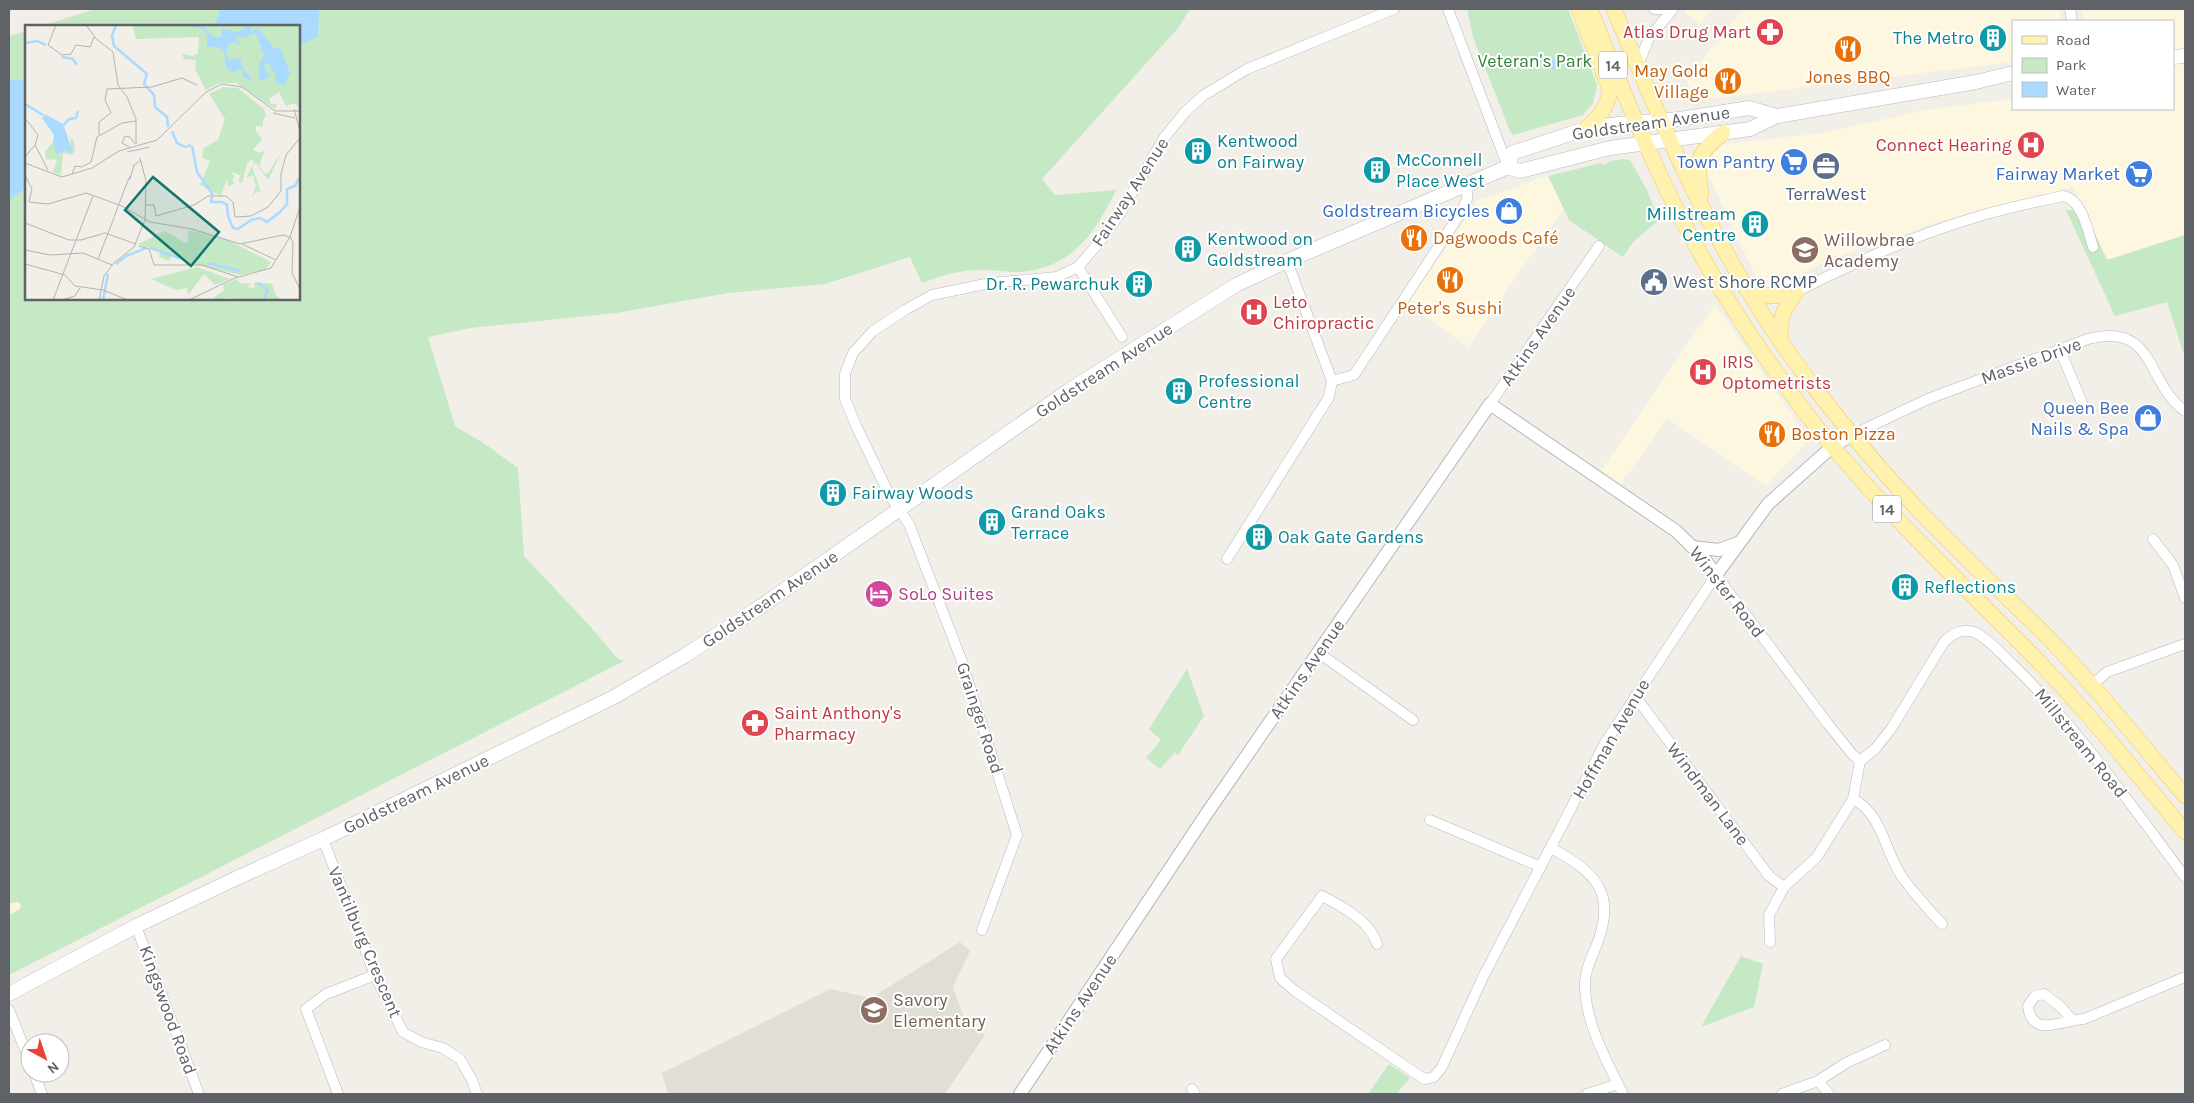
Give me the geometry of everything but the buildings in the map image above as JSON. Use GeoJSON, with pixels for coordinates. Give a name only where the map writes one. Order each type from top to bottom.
{"type":"FeatureCollection","features":[{"type":"Feature","properties":{"kind":"main road"},"geometry":{"type":"LineString","coordinates":[[1579,9],[1610,90],[1608,103],[1602,114],[1585,130]]}},
{"type":"Feature","properties":{"kind":"main road","name":"14"},"geometry":{"type":"LineString","coordinates":[[1590,9],[1636,122],[1676,208],[1712,273],[1765,356],[1803,409],[1872,493],[2081,706],[2185,832]]}},
{"type":"Feature","properties":{"kind":"main road","name":"14"},"geometry":{"type":"LineString","coordinates":[[1614,9],[1660,120],[1705,213],[1746,288],[1809,382],[1897,487],[2058,648],[2092,685],[2185,796]]}},
{"type":"Feature","properties":{"kind":"main road","name":"Goldstream Avenue"},"geometry":{"type":"LineString","coordinates":[[9,994],[136,926],[238,876],[323,839],[570,719],[640,682],[760,607],[1068,391],[1236,286],[1287,261],[1508,167],[1520,171],[1610,148],[1750,129],[1776,116],[1976,82],[2012,73]]}},
{"type":"Feature","properties":{"kind":"main road","name":"Goldstream Avenue"},"geometry":{"type":"LineString","coordinates":[[1976,82],[2012,81]]}},
{"type":"Feature","properties":{"kind":"main road","name":"Goldstream Avenue"},"geometry":{"type":"LineString","coordinates":[[1508,167],[1512,153],[1585,130],[1750,108],[1776,116]]}},
{"type":"Feature","properties":{"kind":"main road"},"geometry":{"type":"LineString","coordinates":[[1705,213],[1697,169],[1702,153],[1713,140],[1723,133]]}},
{"type":"Feature","properties":{"kind":"main road"},"geometry":{"type":"LineString","coordinates":[[1746,288],[1759,294],[1774,297],[1796,292]]}},
{"type":"Feature","properties":{"kind":"main road"},"geometry":{"type":"LineString","coordinates":[[1782,342],[1779,327],[1782,315],[1796,292]]}},
{"type":"Feature","properties":{"kind":"street","name":"Fairway Avenue"},"geometry":{"type":"LineString","coordinates":[[899,510],[890,496],[845,399],[845,374],[854,353],[873,331],[932,295],[958,288],[1057,278],[1078,267],[1102,239],[1121,212],[1164,138],[1185,112],[1204,95],[1247,69],[1394,9]]}},
{"type":"Feature","properties":{"kind":"street"},"geometry":{"type":"LineString","coordinates":[[1447,9],[1454,21],[1508,167]]}},
{"type":"Feature","properties":{"kind":"street"},"geometry":{"type":"LineString","coordinates":[[1654,9],[1667,9]]}},
{"type":"Feature","properties":{"kind":"street"},"geometry":{"type":"LineString","coordinates":[[1637,67],[1649,38],[1673,9]]}},
{"type":"Feature","properties":{"kind":"street"},"geometry":{"type":"LineString","coordinates":[[1332,381],[1354,375],[1460,214],[1468,199],[1468,184]]}},
{"type":"Feature","properties":{"kind":"street"},"geometry":{"type":"LineString","coordinates":[[1796,292],[1851,266],[1934,231],[2005,209],[2063,196],[2070,197],[2076,203],[2094,247]]}},
{"type":"Feature","properties":{"kind":"street","name":"Atkins Avenue"},"geometry":{"type":"LineString","coordinates":[[1020,1094],[1213,805],[1600,246]]}},
{"type":"Feature","properties":{"kind":"street"},"geometry":{"type":"LineString","coordinates":[[1227,559],[1329,397],[1332,381],[1287,261]]}},
{"type":"Feature","properties":{"kind":"street"},"geometry":{"type":"LineString","coordinates":[[1078,267],[1122,337]]}},
{"type":"Feature","properties":{"kind":"street","name":"Massie Drive"},"geometry":{"type":"LineString","coordinates":[[1852,435],[1928,399],[2103,336],[2114,337],[2135,344],[2150,359],[2170,398],[2185,411]]}},
{"type":"Feature","properties":{"kind":"street"},"geometry":{"type":"LineString","coordinates":[[2060,350],[2083,405]]}},
{"type":"Feature","properties":{"kind":"street","name":"Winster Road"},"geometry":{"type":"LineString","coordinates":[[1490,404],[1676,531],[1716,575],[1828,724],[1852,754],[1860,760]]}},
{"type":"Feature","properties":{"kind":"street","name":"Hoffman Avenue"},"geometry":{"type":"LineString","coordinates":[[1377,944],[1374,934],[1362,923],[1343,907],[1322,896],[1276,959],[1280,978],[1295,991],[1424,1079],[1434,1077],[1442,1067],[1483,977],[1604,743],[1716,575],[1768,504],[1833,446],[1852,435]]}},
{"type":"Feature","properties":{"kind":"street","name":"Grainger Road"},"geometry":{"type":"LineString","coordinates":[[899,510],[909,524],[960,659],[1018,835],[982,930]]}},
{"type":"Feature","properties":{"kind":"street"},"geometry":{"type":"LineString","coordinates":[[2153,539],[2172,565],[2185,598]]}},
{"type":"Feature","properties":{"kind":"street"},"geometry":{"type":"LineString","coordinates":[[1692,547],[1719,550],[1740,542]]}},
{"type":"Feature","properties":{"kind":"street","name":"Millstream Road"},"geometry":{"type":"LineString","coordinates":[[1860,760],[1884,740],[1944,642],[1950,636],[1967,630],[1980,636],[2028,680],[2055,709],[2101,765],[2185,876]]}},
{"type":"Feature","properties":{"kind":"street"},"geometry":{"type":"LineString","coordinates":[[2092,685],[2107,672],[2185,644]]}},
{"type":"Feature","properties":{"kind":"street"},"geometry":{"type":"LineString","coordinates":[[1319,653],[1413,720]]}},
{"type":"Feature","properties":{"kind":"street","name":"Windman Lane"},"geometry":{"type":"LineString","coordinates":[[1635,696],[1769,876],[1784,887]]}},
{"type":"Feature","properties":{"kind":"street"},"geometry":{"type":"LineString","coordinates":[[1770,942],[1769,915],[1784,887],[1817,857],[1853,799],[1860,760]]}},
{"type":"Feature","properties":{"kind":"street"},"geometry":{"type":"LineString","coordinates":[[1853,799],[1860,802],[1874,819],[1901,876],[1942,924]]}},
{"type":"Feature","properties":{"kind":"street"},"geometry":{"type":"LineString","coordinates":[[1430,820],[1541,867]]}},
{"type":"Feature","properties":{"kind":"street","name":"Vantilburg Crescent"},"geometry":{"type":"LineString","coordinates":[[323,839],[375,975],[402,1032],[421,1042],[444,1048],[460,1059],[472,1080],[477,1094]]}},
{"type":"Feature","properties":{"kind":"street"},"geometry":{"type":"LineString","coordinates":[[1551,848],[1587,870],[1603,897],[1606,912],[1604,926],[1584,984],[1585,1000],[1603,1053],[1623,1094]]}},
{"type":"Feature","properties":{"kind":"street","name":"Kingswood Road"},"geometry":{"type":"LineString","coordinates":[[136,926],[199,1094]]}},
{"type":"Feature","properties":{"kind":"street"},"geometry":{"type":"LineString","coordinates":[[338,1094],[306,1009],[326,994],[375,975]]}},
{"type":"Feature","properties":{"kind":"street"},"geometry":{"type":"LineString","coordinates":[[2072,1020],[2084,1019],[2185,977]]}},
{"type":"Feature","properties":{"kind":"street"},"geometry":{"type":"LineString","coordinates":[[9,1010],[20,1037]]}},
{"type":"Feature","properties":{"kind":"street"},"geometry":{"type":"LineString","coordinates":[[1782,1094],[1818,1081],[1846,1063],[1886,1045]]}},
{"type":"Feature","properties":{"kind":"street"},"geometry":{"type":"LineString","coordinates":[[1818,1081],[1830,1094]]}},
{"type":"Feature","properties":{"kind":"street"},"geometry":{"type":"LineString","coordinates":[[1587,1094],[1618,1084]]}},
{"type":"Feature","properties":{"kind":"shaded area"},"geometry":{"type":"Polygon","coordinates":[[[1687,9],[1711,9],[1701,24],[1685,13],[1687,9]]]}},
{"type":"Feature","properties":{"kind":"shaded area"},"geometry":{"type":"Polygon","coordinates":[[[1743,9],[2059,9],[2062,20],[2012,20],[2012,62],[1691,101],[1687,79],[1743,9]]]}},
{"type":"Feature","properties":{"kind":"shaded area"},"geometry":{"type":"Polygon","coordinates":[[[2082,9],[2185,9],[2185,235],[2107,260],[2073,187],[1937,222],[1896,238],[1877,240],[1804,272],[1798,279],[1778,289],[1764,286],[1758,281],[1708,174],[1708,167],[1714,152],[1726,144],[1823,133],[1925,110],[2012,99],[2012,110],[2174,110],[2174,20],[2085,20],[2082,9]]]}},
{"type":"Feature","properties":{"kind":"shaded area"},"geometry":{"type":"Polygon","coordinates":[[[1550,175],[1565,206],[1468,347],[1408,304],[1477,201],[1550,175]]]}},
{"type":"Feature","properties":{"kind":"shaded area"},"geometry":{"type":"Polygon","coordinates":[[[1715,304],[1805,434],[1806,443],[1766,486],[1667,418],[1621,484],[1601,471],[1715,304]]]}},
{"type":"Feature","properties":{"kind":"shaded area","name":"Savory Elementary"},"geometry":{"type":"Polygon","coordinates":[[[960,942],[970,951],[953,987],[966,1023],[985,1035],[945,1094],[668,1094],[662,1073],[830,989],[871,998],[960,942]]]}},
{"type":"Feature","properties":{"kind":"green space"},"geometry":{"type":"Polygon","coordinates":[[[96,9],[1190,9],[1178,28],[1042,179],[1055,195],[1116,190],[1099,221],[1080,246],[1054,264],[1019,272],[977,270],[961,272],[922,283],[910,257],[825,284],[728,293],[616,313],[471,328],[428,337],[455,426],[485,444],[518,468],[524,556],[589,625],[617,658],[624,661],[9,975],[10,36],[25,31],[25,300],[300,300],[300,25],[44,25],[96,9]]]}},
{"type":"Feature","properties":{"kind":"green space","name":"Veteran's Park"},"geometry":{"type":"Polygon","coordinates":[[[1467,9],[1568,9],[1597,85],[1593,103],[1583,115],[1513,135],[1473,37],[1467,9]]]}},
{"type":"Feature","properties":{"kind":"green space"},"geometry":{"type":"Polygon","coordinates":[[[1630,160],[1647,190],[1659,220],[1634,241],[1623,257],[1569,220],[1548,176],[1601,163],[1605,165],[1610,161],[1630,160]]]}},
{"type":"Feature","properties":{"kind":"green space"},"geometry":{"type":"Polygon","coordinates":[[[2066,210],[2084,210],[2107,260],[2185,235],[2185,358],[2167,302],[2115,316],[2066,210]]]}},
{"type":"Feature","properties":{"kind":"green space"},"geometry":{"type":"Polygon","coordinates":[[[1187,669],[1204,716],[1178,755],[1175,752],[1160,769],[1146,758],[1161,740],[1149,729],[1187,669]]]}},
{"type":"Feature","properties":{"kind":"green space"},"geometry":{"type":"Polygon","coordinates":[[[1741,956],[1763,964],[1754,1007],[1701,1027],[1741,956]]]}},
{"type":"Feature","properties":{"kind":"green space"},"geometry":{"type":"Polygon","coordinates":[[[1389,1064],[1410,1078],[1396,1094],[1368,1094],[1389,1064]]]}},
{"type":"Feature","properties":{"kind":"sand"},"geometry":{"type":"Polygon","coordinates":[[[18,902],[21,905],[20,909],[9,915],[9,903],[18,902]]]}},
{"type":"Feature","properties":{"kind":"water"},"geometry":{"type":"Polygon","coordinates":[[[221,9],[319,9],[318,36],[300,45],[300,25],[214,25],[221,9]]]}},
{"type":"Feature","properties":{"kind":"water"},"geometry":{"type":"Polygon","coordinates":[[[1537,57],[1552,58],[1559,67],[1554,70],[1549,63],[1539,63],[1537,57]]]}},
{"type":"Feature","properties":{"kind":"water"},"geometry":{"type":"Polygon","coordinates":[[[9,80],[25,80],[25,189],[9,200],[9,80]]]}},
{"type":"Feature","properties":{"kind":"place","name":"Atlas Drug Mart"},"geometry":{"type":"Point","coordinates":[1770,32]}},
{"type":"Feature","properties":{"kind":"place","name":"The Metro"},"geometry":{"type":"Point","coordinates":[1993,38]}},
{"type":"Feature","properties":{"kind":"place","name":"Jones BBQ"},"geometry":{"type":"Point","coordinates":[1848,49]}},
{"type":"Feature","properties":{"kind":"place","name":"May Gold Village"},"geometry":{"type":"Point","coordinates":[1728,81]}},
{"type":"Feature","properties":{"kind":"place","name":"Connect Hearing"},"geometry":{"type":"Point","coordinates":[2031,145]}},
{"type":"Feature","properties":{"kind":"place","name":"Kentwood on Fairway"},"geometry":{"type":"Point","coordinates":[1198,151]}},
{"type":"Feature","properties":{"kind":"place","name":"Town Pantry"},"geometry":{"type":"Point","coordinates":[1794,162]}},
{"type":"Feature","properties":{"kind":"place","name":"TerraWest"},"geometry":{"type":"Point","coordinates":[1826,166]}},
{"type":"Feature","properties":{"kind":"place","name":"McConnell Place West"},"geometry":{"type":"Point","coordinates":[1377,170]}},
{"type":"Feature","properties":{"kind":"place","name":"Fairway Market"},"geometry":{"type":"Point","coordinates":[2139,174]}},
{"type":"Feature","properties":{"kind":"place","name":"Goldstream Bicycles"},"geometry":{"type":"Point","coordinates":[1509,211]}},
{"type":"Feature","properties":{"kind":"place","name":"Millstream Centre"},"geometry":{"type":"Point","coordinates":[1755,224]}},
{"type":"Feature","properties":{"kind":"place","name":"Dagwoods Café"},"geometry":{"type":"Point","coordinates":[1414,238]}},
{"type":"Feature","properties":{"kind":"place","name":"Kentwood on Goldstream"},"geometry":{"type":"Point","coordinates":[1188,249]}},
{"type":"Feature","properties":{"kind":"place","name":"Willowbrae Academy"},"geometry":{"type":"Point","coordinates":[1805,250]}},
{"type":"Feature","properties":{"kind":"place","name":"Peter's Sushi"},"geometry":{"type":"Point","coordinates":[1450,280]}},
{"type":"Feature","properties":{"kind":"place","name":"West Shore RCMP"},"geometry":{"type":"Point","coordinates":[1654,282]}},
{"type":"Feature","properties":{"kind":"place","name":"Dr. R. Pewarchuk"},"geometry":{"type":"Point","coordinates":[1139,284]}},
{"type":"Feature","properties":{"kind":"place","name":"Leto Chiropractic"},"geometry":{"type":"Point","coordinates":[1254,312]}},
{"type":"Feature","properties":{"kind":"place","name":"IRIS Optometrists"},"geometry":{"type":"Point","coordinates":[1703,372]}},
{"type":"Feature","properties":{"kind":"place","name":"Professional Centre"},"geometry":{"type":"Point","coordinates":[1179,391]}},
{"type":"Feature","properties":{"kind":"place","name":"Queen Bee Nails & Spa"},"geometry":{"type":"Point","coordinates":[2148,418]}},
{"type":"Feature","properties":{"kind":"place","name":"Boston Pizza"},"geometry":{"type":"Point","coordinates":[1772,434]}},
{"type":"Feature","properties":{"kind":"place","name":"Fairway Woods"},"geometry":{"type":"Point","coordinates":[833,493]}},
{"type":"Feature","properties":{"kind":"place","name":"Grand Oaks Terrace"},"geometry":{"type":"Point","coordinates":[992,522]}},
{"type":"Feature","properties":{"kind":"place","name":"Oak Gate Gardens"},"geometry":{"type":"Point","coordinates":[1259,537]}},
{"type":"Feature","properties":{"kind":"place","name":"Reflections"},"geometry":{"type":"Point","coordinates":[1905,587]}},
{"type":"Feature","properties":{"kind":"place","name":"SoLo Suites"},"geometry":{"type":"Point","coordinates":[879,594]}},
{"type":"Feature","properties":{"kind":"place","name":"Saint Anthony's Pharmacy"},"geometry":{"type":"Point","coordinates":[755,723]}},
{"type":"Feature","properties":{"kind":"place","name":"Savory Elementary"},"geometry":{"type":"Point","coordinates":[874,1010]}}]}
